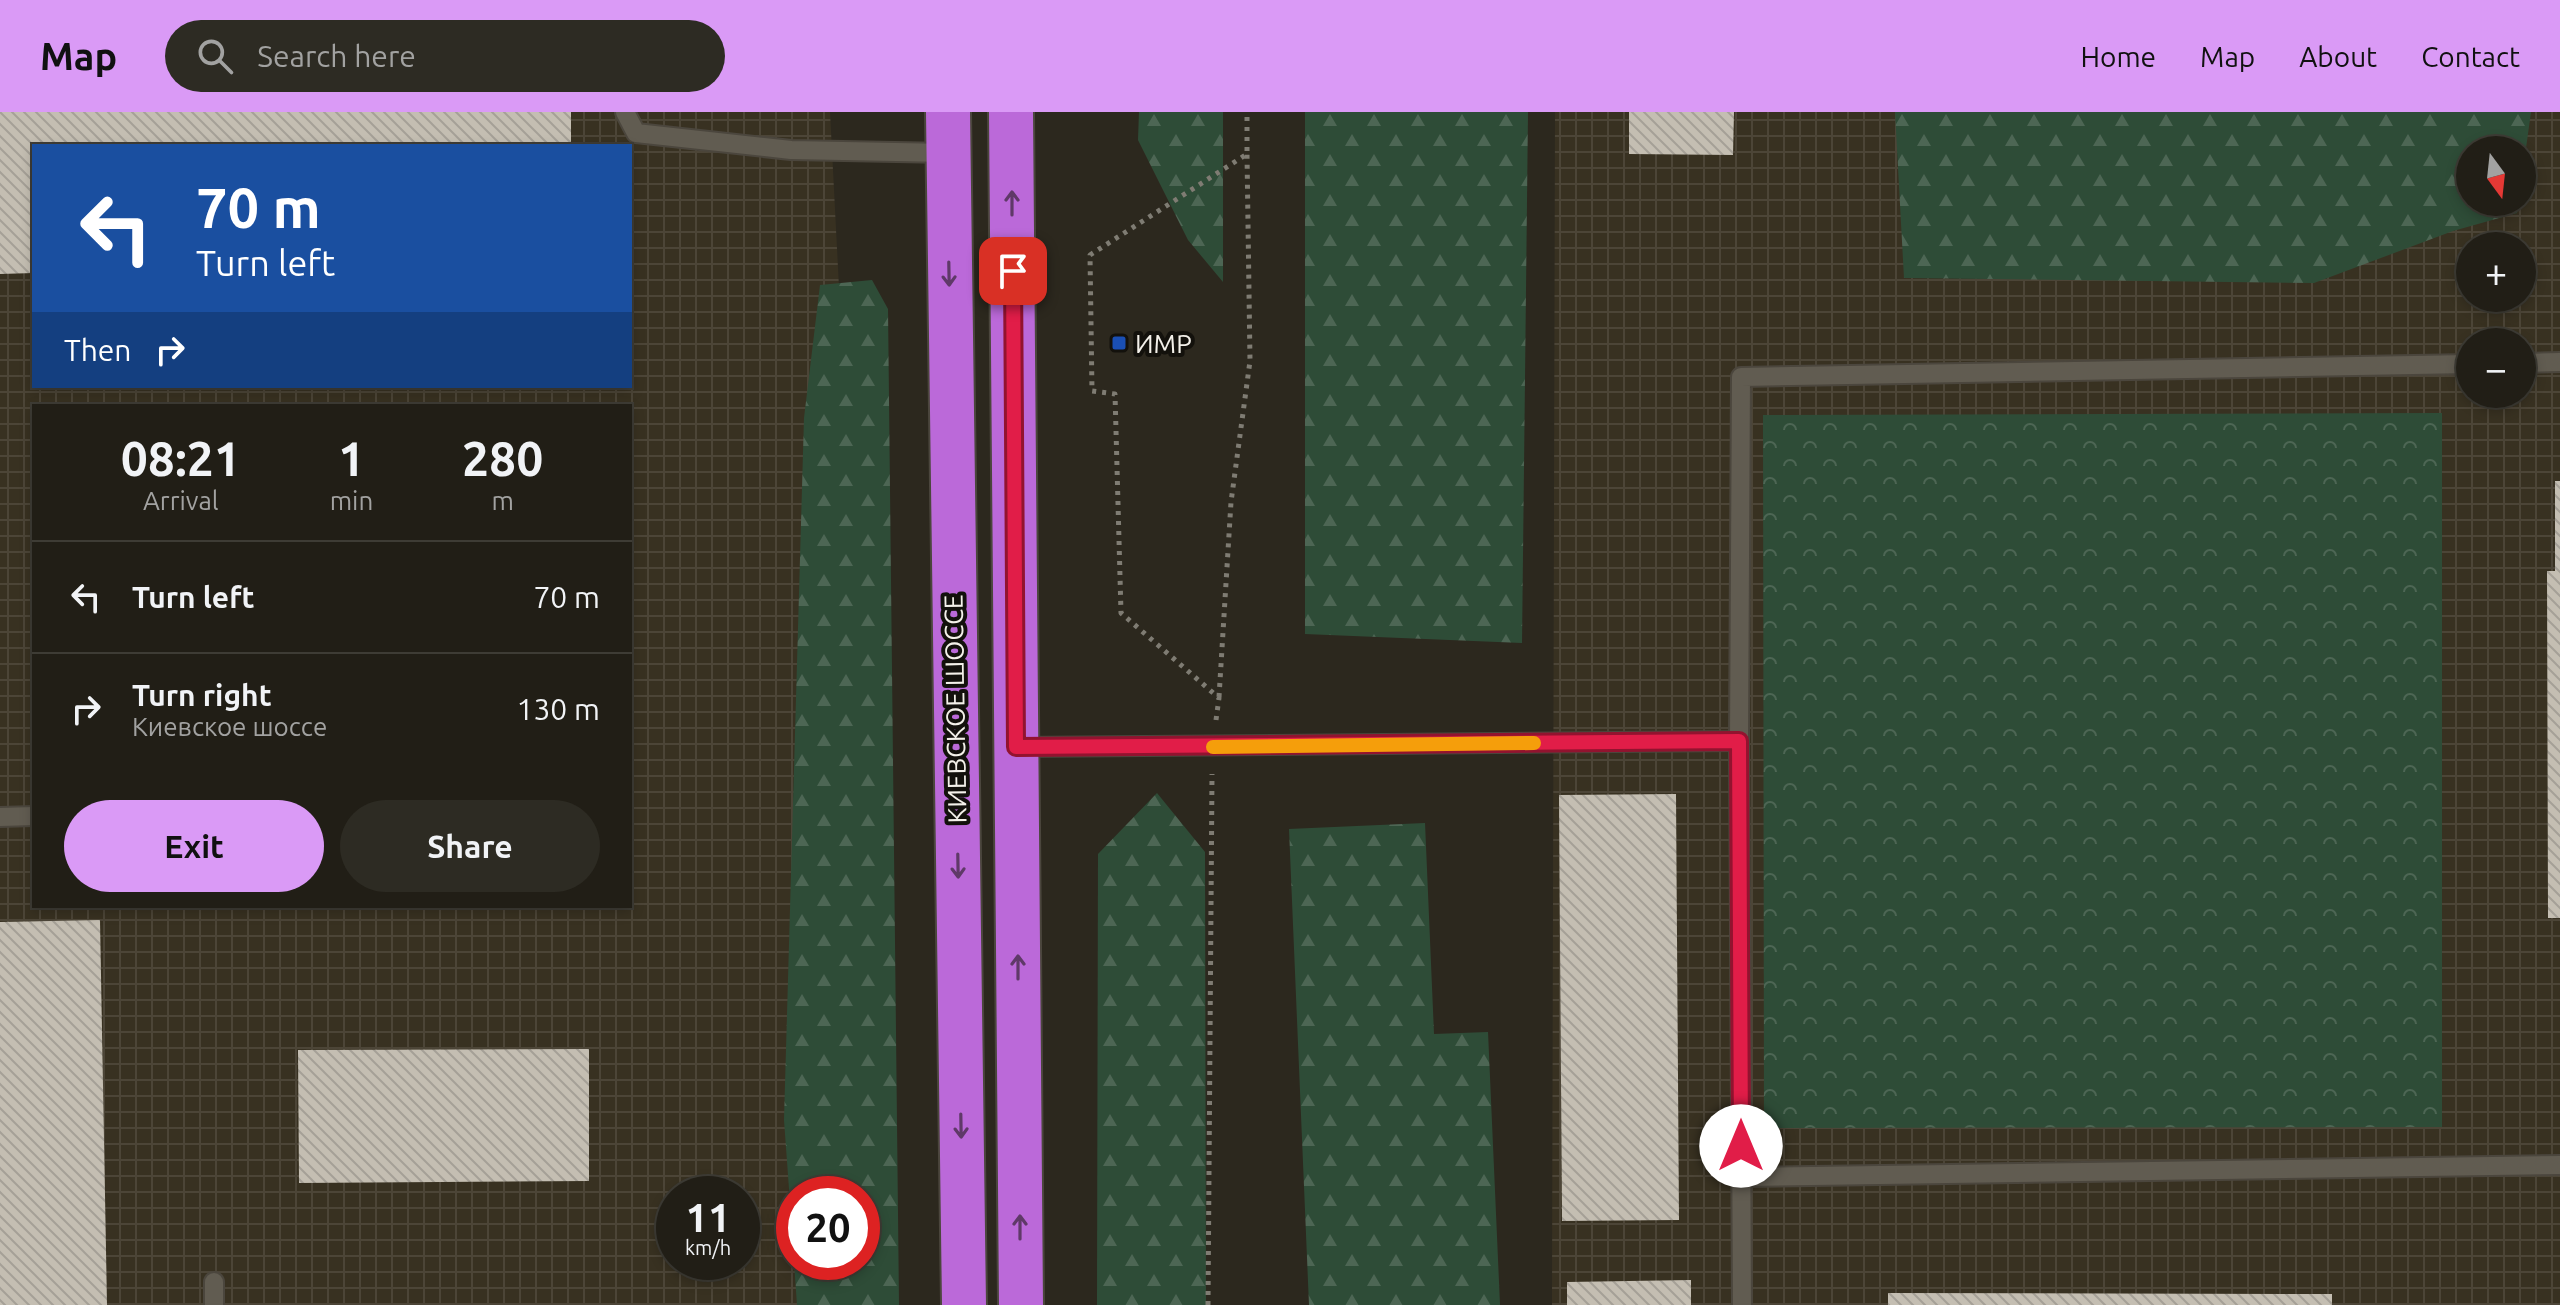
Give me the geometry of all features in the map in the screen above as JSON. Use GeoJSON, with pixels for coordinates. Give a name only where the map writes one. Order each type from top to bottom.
{"type":"FeatureCollection","features":[{"type":"Feature","properties":{"kind":"highway"},"geometry":{"type":"LineString","coordinates":[[1011,112],[1021,1305]]}},
{"type":"Feature","properties":{"kind":"highway","name":"КИЕВСКОЕ ШОССЕ"},"geometry":{"type":"LineString","coordinates":[[948,133],[964,1305]]}},
{"type":"Feature","properties":{"kind":"lane"},"geometry":{"type":"LineString","coordinates":[[625,112],[636,133],[791,150],[948,133]]}},
{"type":"Feature","properties":{"kind":"lane"},"geometry":{"type":"LineString","coordinates":[[2536,363],[2560,362]]}},
{"type":"Feature","properties":{"kind":"lane"},"geometry":{"type":"LineString","coordinates":[[1742,1305],[1741,377],[2456,364]]}},
{"type":"Feature","properties":{"kind":"lane"},"geometry":{"type":"LineString","coordinates":[[1016,747],[1739,741]]}},
{"type":"Feature","properties":{"kind":"lane"},"geometry":{"type":"LineString","coordinates":[[0,817],[32,816]]}},
{"type":"Feature","properties":{"kind":"lane"},"geometry":{"type":"LineString","coordinates":[[1741,1177],[2560,1165]]}},
{"type":"Feature","properties":{"kind":"lane"},"geometry":{"type":"LineString","coordinates":[[214,1282],[214,1305]]}},
{"type":"Feature","properties":{"kind":"path"},"geometry":{"type":"LineString","coordinates":[[1208,1305],[1213,747],[1231,502],[1250,361],[1247,112]]}},
{"type":"Feature","properties":{"kind":"path"},"geometry":{"type":"LineString","coordinates":[[1219,698],[1121,613],[1115,394],[1092,391],[1090,255],[1247,154]]}},
{"type":"Feature","properties":{"kind":"shaded area"},"geometry":{"type":"Polygon","coordinates":[[[0,112],[830,112],[843,366],[795,1176],[776,1176],[776,1280],[830,1280],[829,1305],[0,1305],[0,112]]]}},
{"type":"Feature","properties":{"kind":"shaded area"},"geometry":{"type":"Polygon","coordinates":[[[1555,112],[2560,112],[2560,1305],[1552,1305],[1555,112]]]}},
{"type":"Feature","properties":{"kind":"green space"},"geometry":{"type":"Polygon","coordinates":[[[1139,112],[1223,112],[1223,282],[1188,240],[1138,140],[1139,112]]]}},
{"type":"Feature","properties":{"kind":"green space"},"geometry":{"type":"Polygon","coordinates":[[[1305,112],[1528,112],[1522,643],[1305,634],[1305,112]]]}},
{"type":"Feature","properties":{"kind":"green space"},"geometry":{"type":"Polygon","coordinates":[[[1895,112],[2531,112],[2528,136],[2456,136],[2456,216],[2506,216],[2453,231],[2314,283],[1904,278],[1895,112]]]}},
{"type":"Feature","properties":{"kind":"green space"},"geometry":{"type":"Polygon","coordinates":[[[872,280],[888,309],[899,1305],[797,1305],[795,1280],[880,1280],[880,1176],[788,1176],[784,1120],[804,418],[820,285],[872,280]]]}},
{"type":"Feature","properties":{"kind":"green space"},"geometry":{"type":"Polygon","coordinates":[[[2442,413],[2442,1127],[1764,1128],[1763,415],[2442,413]]]}},
{"type":"Feature","properties":{"kind":"green space"},"geometry":{"type":"Polygon","coordinates":[[[1157,793],[1205,852],[1206,1305],[1097,1305],[1098,854],[1157,793]]]}},
{"type":"Feature","properties":{"kind":"green space"},"geometry":{"type":"Polygon","coordinates":[[[1425,823],[1434,1034],[1488,1032],[1500,1305],[1309,1305],[1289,829],[1425,823]]]}},
{"type":"Feature","properties":{"kind":"building"},"geometry":{"type":"Polygon","coordinates":[[[0,112],[571,112],[571,144],[32,144],[32,273],[0,274],[0,112]]]}},
{"type":"Feature","properties":{"kind":"building"},"geometry":{"type":"Polygon","coordinates":[[[1629,112],[1734,112],[1733,155],[1629,154],[1629,112]]]}},
{"type":"Feature","properties":{"kind":"building"},"geometry":{"type":"Polygon","coordinates":[[[2555,481],[2560,481],[2560,918],[2548,918],[2547,571],[2555,571],[2555,481]]]}},
{"type":"Feature","properties":{"kind":"building"},"geometry":{"type":"Polygon","coordinates":[[[1676,794],[1679,1220],[1562,1221],[1559,795],[1676,794]]]}},
{"type":"Feature","properties":{"kind":"building"},"geometry":{"type":"Polygon","coordinates":[[[100,920],[107,1305],[0,1305],[0,922],[100,920]]]}},
{"type":"Feature","properties":{"kind":"building"},"geometry":{"type":"Polygon","coordinates":[[[589,1049],[589,1181],[299,1183],[298,1050],[589,1049]]]}},
{"type":"Feature","properties":{"kind":"building"},"geometry":{"type":"Polygon","coordinates":[[[1691,1280],[1691,1305],[1567,1305],[1567,1282],[1691,1280]]]}},
{"type":"Feature","properties":{"kind":"building"},"geometry":{"type":"Polygon","coordinates":[[[1888,1293],[2332,1294],[2332,1305],[1888,1305],[1888,1293]]]}},
{"type":"Feature","properties":{"kind":"slow traffic"},"geometry":{"type":"LineString","coordinates":[[1213,747],[1534,743]]}},
{"type":"Feature","properties":{"kind":"place","name":"ИМР"},"geometry":{"type":"Point","coordinates":[1119,343]}},
{"type":"Feature","properties":{"kind":"route"},"geometry":{"type":"LineString","coordinates":[[1013,271],[1016,747],[1739,741],[1741,1146]]}}]}
